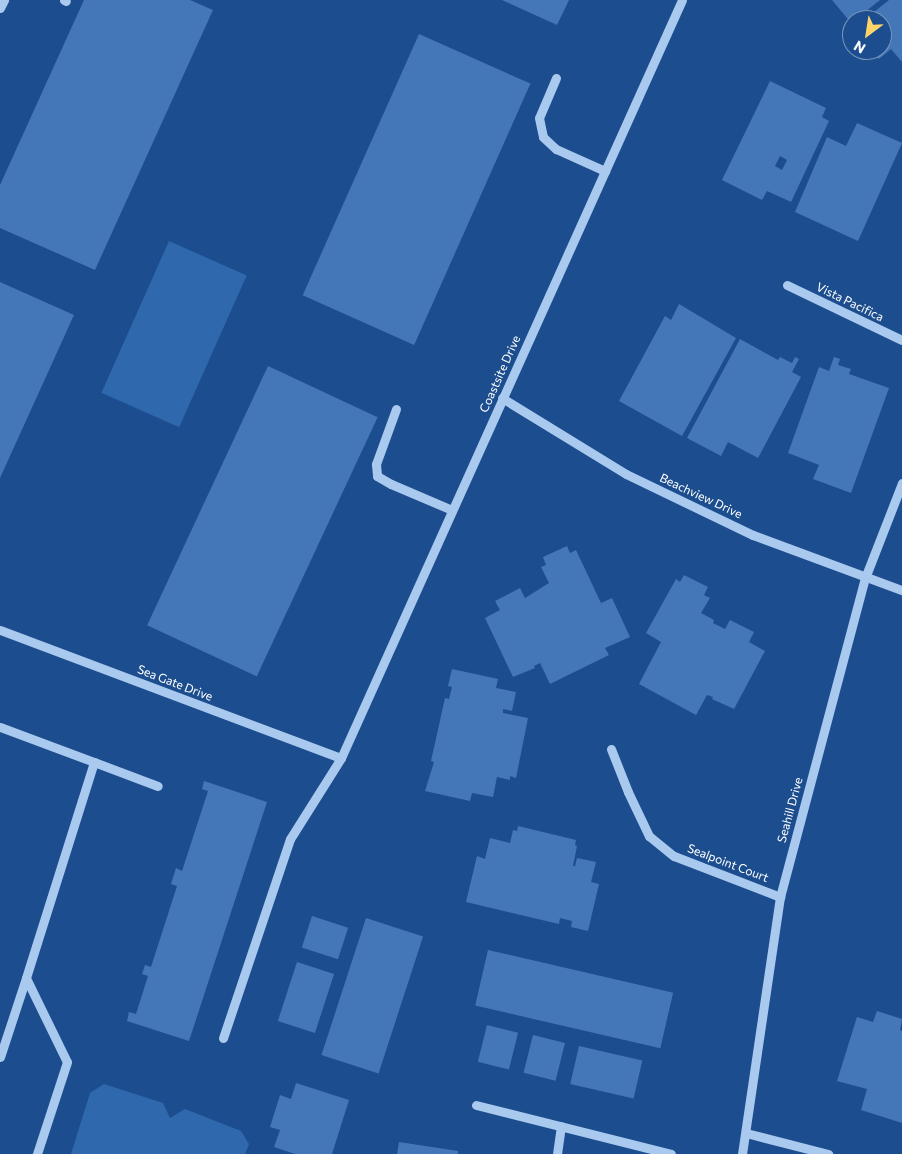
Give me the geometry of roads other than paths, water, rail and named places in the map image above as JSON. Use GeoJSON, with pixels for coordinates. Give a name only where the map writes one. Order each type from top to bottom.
{"type":"FeatureCollection","features":[{"type":"Feature","properties":{"kind":"street"},"geometry":{"type":"LineString","coordinates":[[0,8],[4,0]]}},
{"type":"Feature","properties":{"kind":"street","name":"Coastsite Drive"},"geometry":{"type":"LineString","coordinates":[[223,1038],[290,839],[341,758],[682,0]]}},
{"type":"Feature","properties":{"kind":"street"},"geometry":{"type":"LineString","coordinates":[[556,78],[539,118],[543,138],[556,149],[605,171]]}},
{"type":"Feature","properties":{"kind":"street","name":"Vista Pacifica"},"geometry":{"type":"LineString","coordinates":[[787,285],[902,340]]}},
{"type":"Feature","properties":{"kind":"street","name":"Beachview Drive"},"geometry":{"type":"LineString","coordinates":[[502,398],[626,474],[753,535],[865,578],[902,590]]}},
{"type":"Feature","properties":{"kind":"street"},"geometry":{"type":"LineString","coordinates":[[396,409],[376,464],[377,476],[390,484],[452,510]]}},
{"type":"Feature","properties":{"kind":"street","name":"Seahill Drive"},"geometry":{"type":"LineString","coordinates":[[742,1154],[780,897],[865,578],[902,482]]}},
{"type":"Feature","properties":{"kind":"street","name":"Sea Gate Drive"},"geometry":{"type":"LineString","coordinates":[[0,630],[341,758]]}},
{"type":"Feature","properties":{"kind":"street"},"geometry":{"type":"LineString","coordinates":[[0,727],[158,786]]}},
{"type":"Feature","properties":{"kind":"street","name":"Sealpoint Court"},"geometry":{"type":"LineString","coordinates":[[611,749],[628,792],[649,836],[674,856],[780,897]]}},
{"type":"Feature","properties":{"kind":"street"},"geometry":{"type":"LineString","coordinates":[[0,1057],[94,762]]}},
{"type":"Feature","properties":{"kind":"street"},"geometry":{"type":"LineString","coordinates":[[26,978],[67,1062],[37,1154]]}},
{"type":"Feature","properties":{"kind":"street"},"geometry":{"type":"LineString","coordinates":[[476,1105],[671,1154]]}},
{"type":"Feature","properties":{"kind":"street"},"geometry":{"type":"LineString","coordinates":[[557,1154],[561,1126]]}},
{"type":"Feature","properties":{"kind":"street"},"geometry":{"type":"LineString","coordinates":[[746,1133],[828,1154]]}}]}
